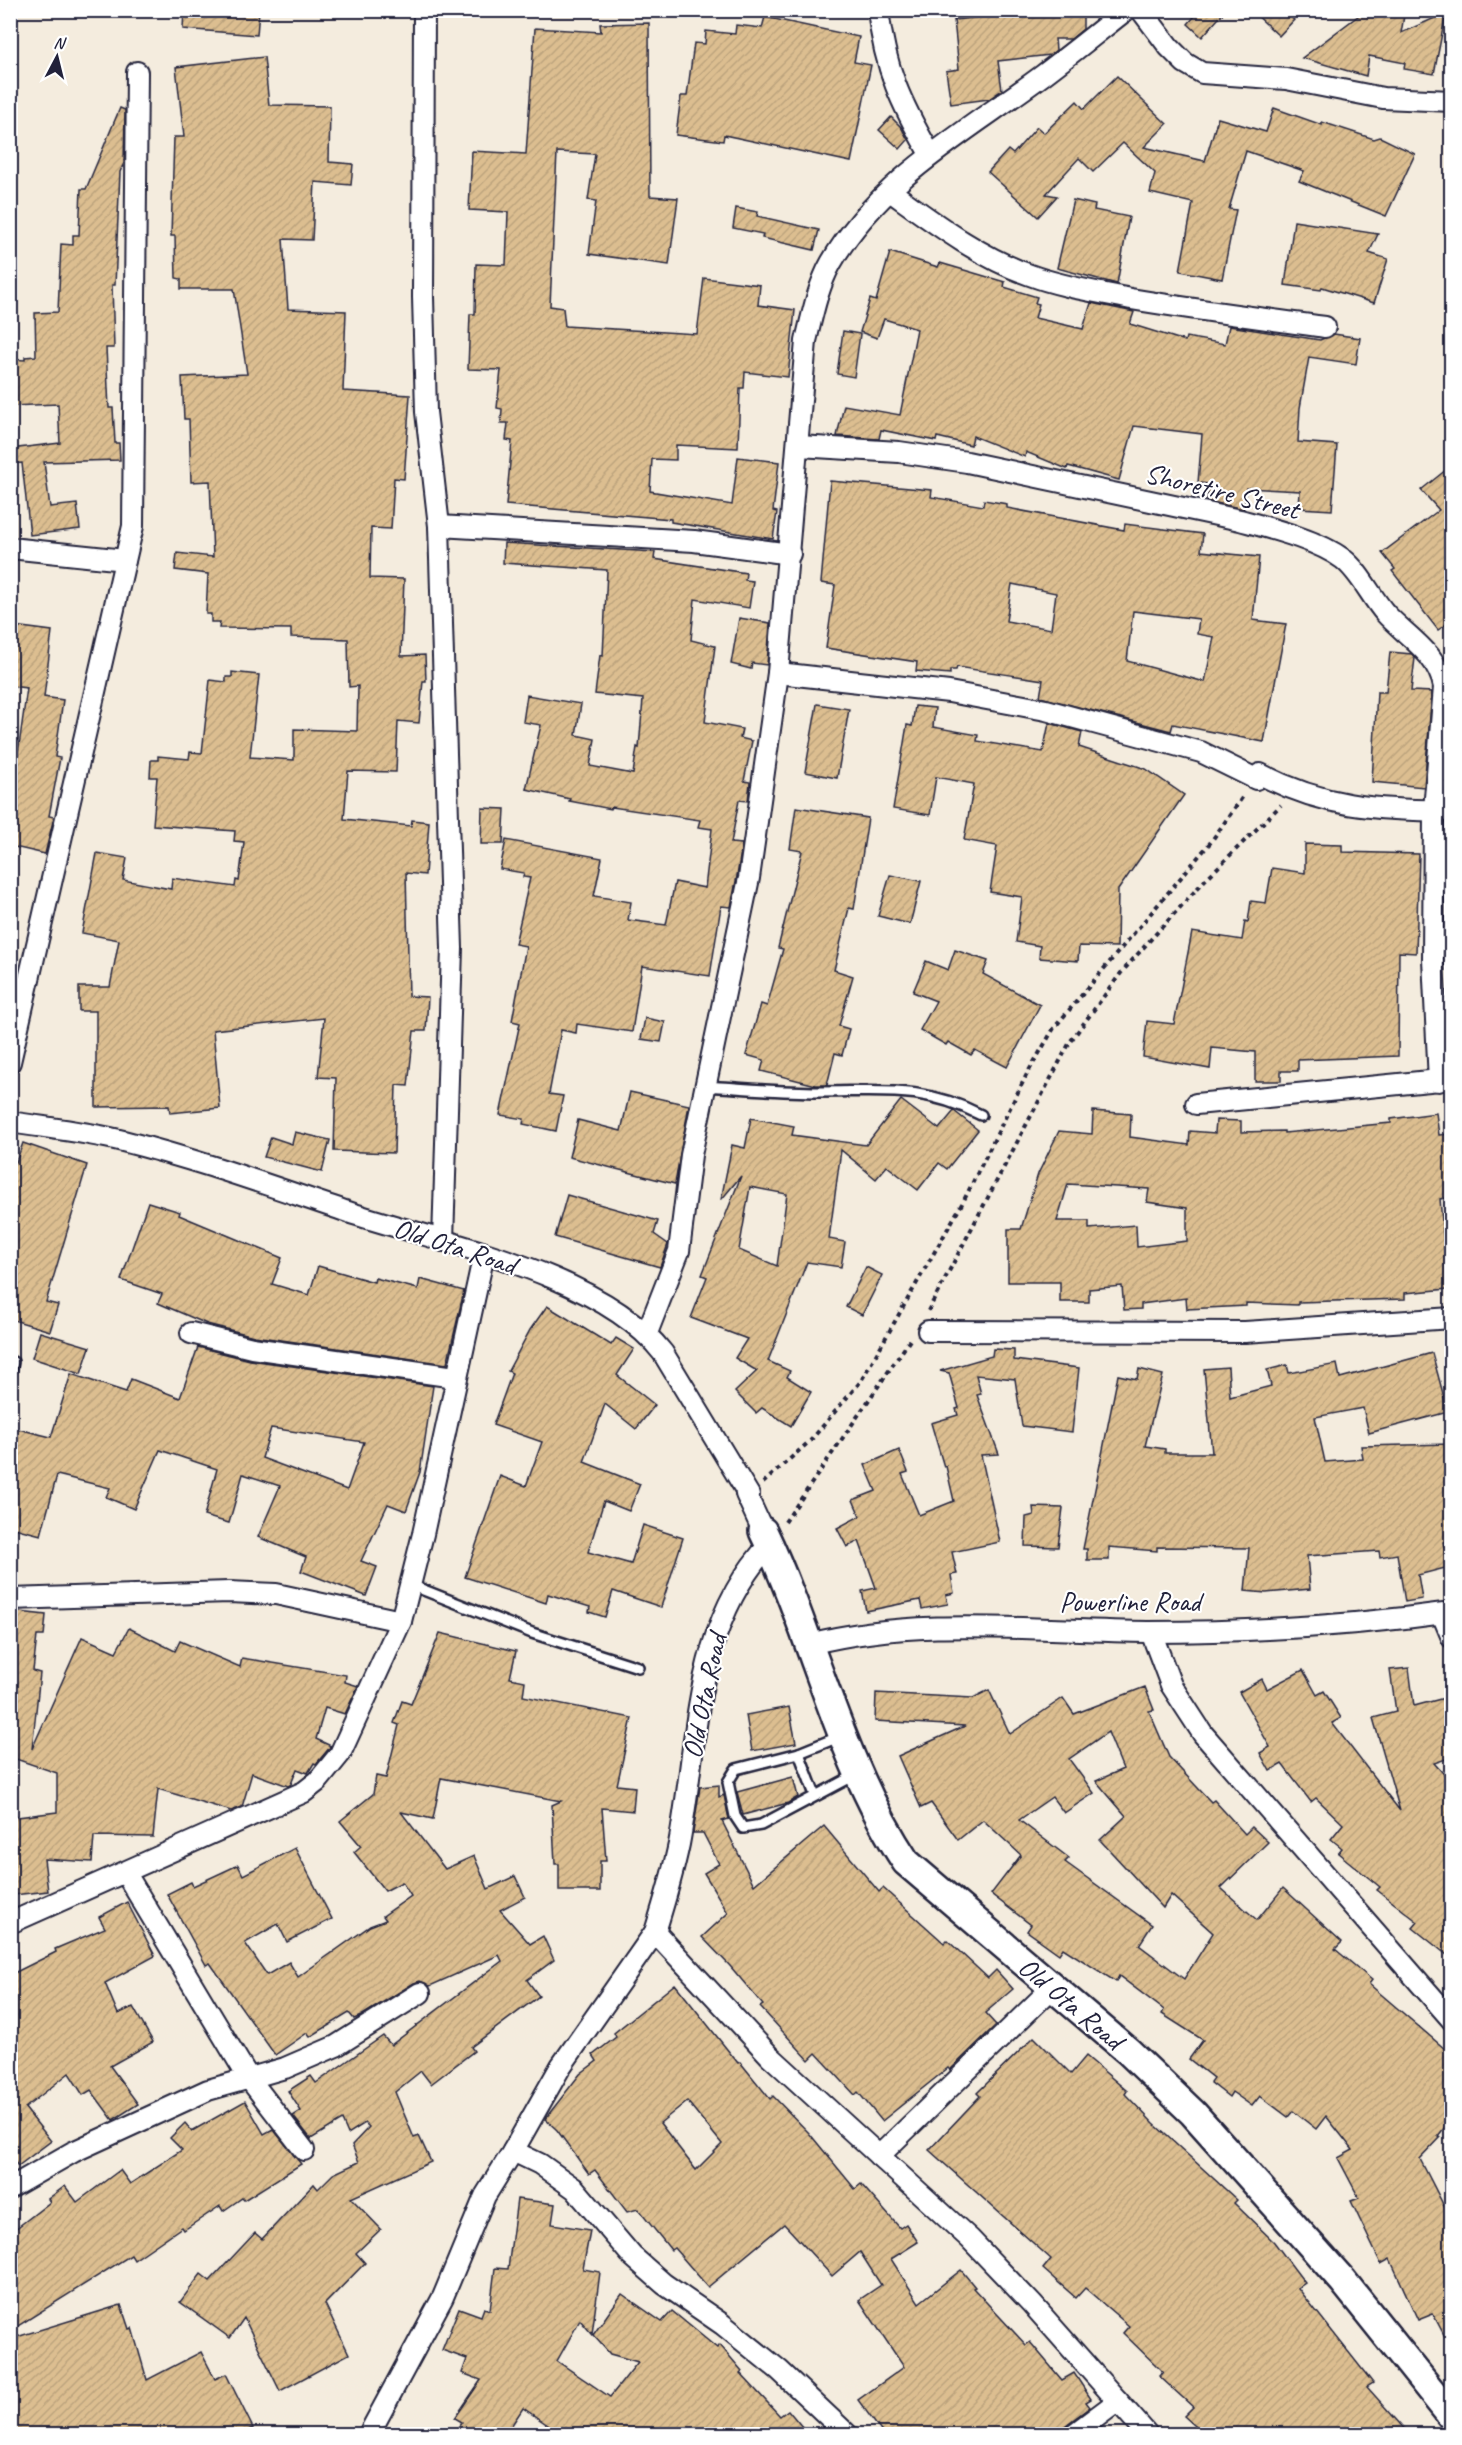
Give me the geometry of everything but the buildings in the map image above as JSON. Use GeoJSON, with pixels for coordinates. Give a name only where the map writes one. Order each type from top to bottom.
{"type":"FeatureCollection","features":[{"type":"Feature","properties":{"kind":"street"},"geometry":{"type":"LineString","coordinates":[[424,10],[423,297],[426,412],[439,526],[452,948],[443,1241]]}},
{"type":"Feature","properties":{"kind":"street"},"geometry":{"type":"LineString","coordinates":[[878,10],[882,46],[900,102],[930,154]]}},
{"type":"Feature","properties":{"kind":"street"},"geometry":{"type":"LineString","coordinates":[[648,1333],[679,1251],[691,1155],[749,878],[778,673],[790,554],[806,341],[812,313],[829,266],[859,224],[890,191],[930,154],[1043,75],[1126,10]]}},
{"type":"Feature","properties":{"kind":"street"},"geometry":{"type":"LineString","coordinates":[[1142,10],[1169,47],[1185,63],[1202,73],[1286,79],[1383,98],[1452,101]]}},
{"type":"Feature","properties":{"kind":"street"},"geometry":{"type":"LineString","coordinates":[[10,1062],[133,526],[137,72]]}},
{"type":"Feature","properties":{"kind":"street"},"geometry":{"type":"LineString","coordinates":[[890,191],[942,228],[1000,262],[1030,275],[1070,287],[1146,301],[1325,327]]}},
{"type":"Feature","properties":{"kind":"street","name":"Shoretire Street"},"geometry":{"type":"LineString","coordinates":[[799,446],[899,452],[967,462],[1240,520],[1284,532],[1343,559],[1386,614],[1425,650],[1442,676],[1444,687],[1443,811],[1433,959],[1445,1080]]}},
{"type":"Feature","properties":{"kind":"street"},"geometry":{"type":"LineString","coordinates":[[439,526],[694,542],[790,554]]}},
{"type":"Feature","properties":{"kind":"street"},"geometry":{"type":"LineString","coordinates":[[10,548],[125,560]]}},
{"type":"Feature","properties":{"kind":"street"},"geometry":{"type":"LineString","coordinates":[[778,673],[949,692],[1046,710],[1201,752],[1288,788],[1353,806],[1443,811]]}},
{"type":"Feature","properties":{"kind":"street"},"geometry":{"type":"LineString","coordinates":[[1196,1104],[1445,1080]]}},
{"type":"Feature","properties":{"kind":"street","name":"Old Ota Road"},"geometry":{"type":"LineString","coordinates":[[10,1122],[119,1140],[165,1152],[484,1254],[571,1287],[609,1306],[648,1333],[663,1353],[747,1495],[810,1644],[857,1774],[881,1823],[906,1862],[1128,2051],[1193,2113],[1343,2282],[1452,2417]]}},
{"type":"Feature","properties":{"kind":"street"},"geometry":{"type":"LineString","coordinates":[[10,1923],[304,1792],[318,1781],[340,1754],[401,1621],[411,1585],[455,1377],[484,1254]]}},
{"type":"Feature","properties":{"kind":"street"},"geometry":{"type":"LineString","coordinates":[[922,1328],[1245,1332],[1452,1318]]}},
{"type":"Feature","properties":{"kind":"street"},"geometry":{"type":"LineString","coordinates":[[190,1333],[252,1348],[455,1377]]}},
{"type":"Feature","properties":{"kind":"street","name":"Old Ota Road"},"geometry":{"type":"LineString","coordinates":[[655,1932],[679,1842],[690,1755],[717,1630],[733,1592],[766,1538]]}},
{"type":"Feature","properties":{"kind":"street"},"geometry":{"type":"LineString","coordinates":[[10,1599],[229,1592],[276,1594],[401,1621]]}},
{"type":"Feature","properties":{"kind":"street"},"geometry":{"type":"LineString","coordinates":[[1447,1613],[1452,1638]]}},
{"type":"Feature","properties":{"kind":"street","name":"Powerline Road"},"geometry":{"type":"LineString","coordinates":[[810,1644],[871,1631],[947,1629],[1151,1632],[1348,1625],[1447,1613]]}},
{"type":"Feature","properties":{"kind":"street"},"geometry":{"type":"LineString","coordinates":[[1151,1632],[1171,1685],[1203,1734],[1452,2020]]}},
{"type":"Feature","properties":{"kind":"street"},"geometry":{"type":"LineString","coordinates":[[125,1872],[248,2076],[304,2150]]}},
{"type":"Feature","properties":{"kind":"street"},"geometry":{"type":"LineString","coordinates":[[369,2434],[443,2297],[485,2196],[561,2066],[655,1932],[770,2056],[970,2239],[1032,2304],[1147,2434]]}},
{"type":"Feature","properties":{"kind":"street"},"geometry":{"type":"LineString","coordinates":[[879,2156],[1053,1987]]}},
{"type":"Feature","properties":{"kind":"street"},"geometry":{"type":"LineString","coordinates":[[10,2188],[94,2142],[207,2090],[248,2076],[285,2068],[336,2046],[420,1993]]}},
{"type":"Feature","properties":{"kind":"street"},"geometry":{"type":"LineString","coordinates":[[513,2151],[540,2164],[575,2189],[632,2256],[664,2284],[722,2324],[779,2370],[847,2434]]}},
{"type":"Feature","properties":{"kind":"street"},"geometry":{"type":"LineString","coordinates":[[1074,2434],[1118,2401]]}},
{"type":"Feature","properties":{"kind":"lane"},"geometry":{"type":"LineString","coordinates":[[704,1086],[818,1092],[913,1092],[942,1097],[981,1115]]}},
{"type":"Feature","properties":{"kind":"lane"},"geometry":{"type":"LineString","coordinates":[[10,1375],[13,1362]]}},
{"type":"Feature","properties":{"kind":"lane"},"geometry":{"type":"LineString","coordinates":[[411,1585],[532,1632],[638,1667]]}},
{"type":"Feature","properties":{"kind":"lane"},"geometry":{"type":"LineString","coordinates":[[843,1736],[799,1754],[742,1766],[732,1772],[728,1787],[735,1816],[743,1828],[754,1827],[857,1774]]}},
{"type":"Feature","properties":{"kind":"lane"},"geometry":{"type":"LineString","coordinates":[[799,1754],[815,1795]]}},
{"type":"Feature","properties":{"kind":"path"},"geometry":{"type":"LineString","coordinates":[[747,1495],[811,1440],[861,1381],[963,1202],[1027,1074],[1054,1028],[1210,843],[1258,776]]}},
{"type":"Feature","properties":{"kind":"path"},"geometry":{"type":"LineString","coordinates":[[766,1538],[922,1328],[1076,1033],[1121,973],[1288,788]]}}]}
